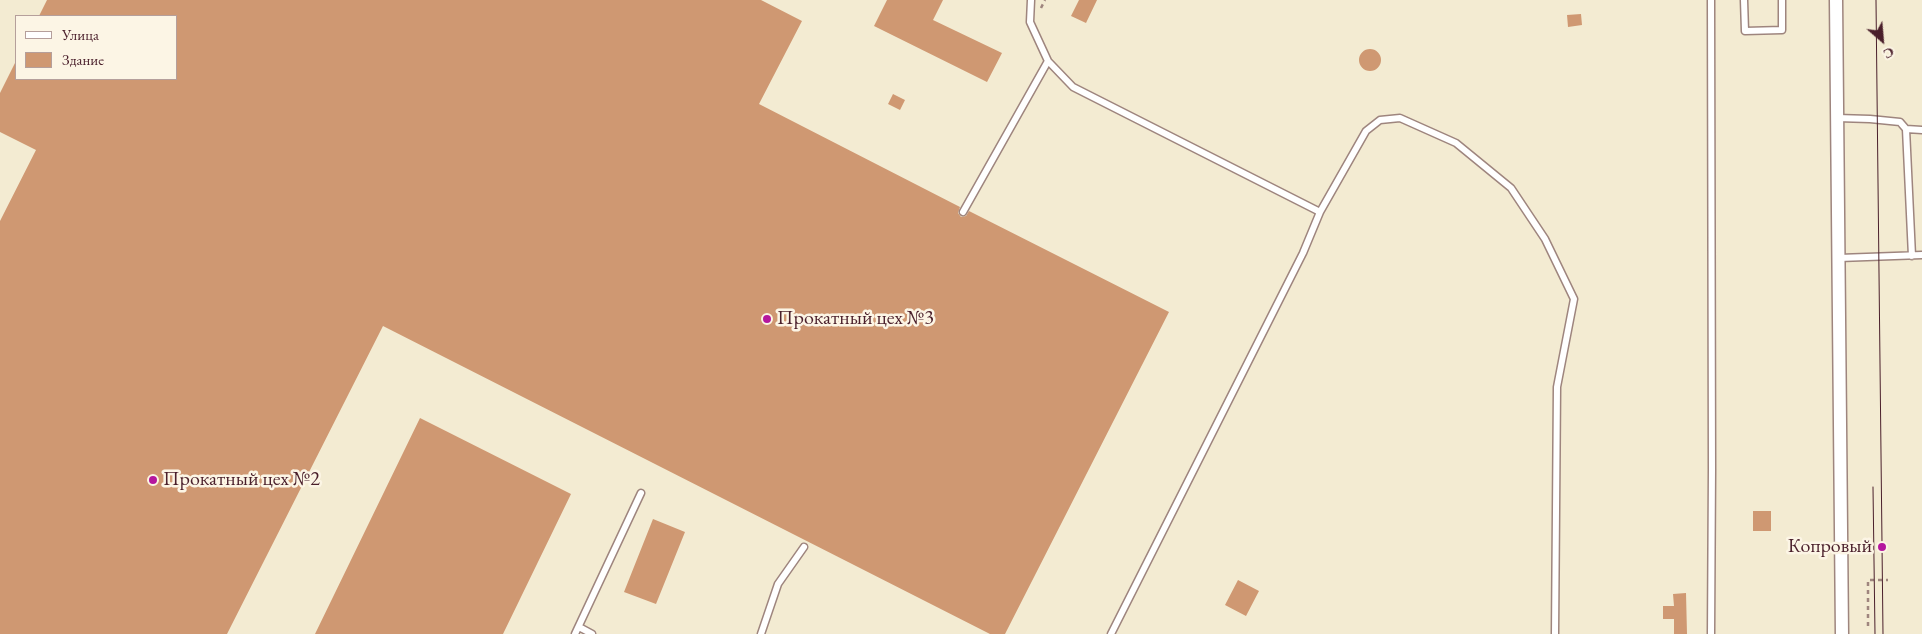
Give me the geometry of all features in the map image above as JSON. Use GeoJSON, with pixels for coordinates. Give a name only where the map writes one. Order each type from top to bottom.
{"type":"FeatureCollection","features":[{"type":"Feature","properties":{"kind":"street"},"geometry":{"type":"LineString","coordinates":[[1836,0],[1842,634]]}},
{"type":"Feature","properties":{"kind":"lane"},"geometry":{"type":"LineString","coordinates":[[1031,0],[1030,22],[1048,61],[1073,88],[1320,212]]}},
{"type":"Feature","properties":{"kind":"lane"},"geometry":{"type":"LineString","coordinates":[[1711,0],[1711,634]]}},
{"type":"Feature","properties":{"kind":"lane"},"geometry":{"type":"LineString","coordinates":[[1744,0],[1745,31],[1782,30],[1782,0]]}},
{"type":"Feature","properties":{"kind":"lane"},"geometry":{"type":"LineString","coordinates":[[962,212],[1048,61]]}},
{"type":"Feature","properties":{"kind":"lane"},"geometry":{"type":"LineString","coordinates":[[1111,634],[1303,253],[1320,212],[1366,131],[1380,120],[1400,118],[1456,143],[1511,188],[1545,239],[1574,299],[1557,387],[1556,634]]}},
{"type":"Feature","properties":{"kind":"lane"},"geometry":{"type":"LineString","coordinates":[[1837,118],[1900,122],[1906,129],[1912,256]]}},
{"type":"Feature","properties":{"kind":"lane"},"geometry":{"type":"LineString","coordinates":[[1906,129],[1922,130]]}},
{"type":"Feature","properties":{"kind":"lane"},"geometry":{"type":"LineString","coordinates":[[1839,258],[1922,255]]}},
{"type":"Feature","properties":{"kind":"lane"},"geometry":{"type":"LineString","coordinates":[[575,634],[642,493]]}},
{"type":"Feature","properties":{"kind":"lane"},"geometry":{"type":"LineString","coordinates":[[761,634],[778,584],[804,547]]}},
{"type":"Feature","properties":{"kind":"lane"},"geometry":{"type":"LineString","coordinates":[[579,627],[592,634]]}},
{"type":"Feature","properties":{"kind":"path"},"geometry":{"type":"LineString","coordinates":[[1868,626],[1868,580],[1888,580]]}},
{"type":"Feature","properties":{"kind":"building","name":"Прокатный цех №3"},"geometry":{"type":"Polygon","coordinates":[[[47,0],[761,0],[802,21],[759,104],[960,207],[958,213],[961,217],[966,216],[969,211],[1169,312],[1005,634],[990,634],[383,326],[227,634],[0,634],[0,221],[36,150],[0,132],[0,93],[15,63],[15,80],[178,80],[178,15],[40,15],[47,0]]]}},
{"type":"Feature","properties":{"kind":"building"},"geometry":{"type":"Polygon","coordinates":[[[887,0],[943,0],[933,20],[1002,53],[987,82],[874,26],[887,0]]]}},
{"type":"Feature","properties":{"kind":"building"},"geometry":{"type":"Polygon","coordinates":[[[1079,0],[1097,0],[1086,23],[1071,16],[1079,0]]]}},
{"type":"Feature","properties":{"kind":"building"},"geometry":{"type":"Polygon","coordinates":[[[1581,14],[1582,25],[1568,27],[1567,15],[1581,14]]]}},
{"type":"Feature","properties":{"kind":"building"},"geometry":{"type":"Polygon","coordinates":[[[1366,49],[1374,49],[1381,56],[1381,64],[1374,71],[1366,71],[1359,64],[1359,56],[1366,49]]]}},
{"type":"Feature","properties":{"kind":"building"},"geometry":{"type":"Polygon","coordinates":[[[893,94],[905,100],[900,110],[888,104],[893,94]]]}},
{"type":"Feature","properties":{"kind":"building"},"geometry":{"type":"Polygon","coordinates":[[[420,418],[571,494],[503,634],[315,634],[420,418]]]}},
{"type":"Feature","properties":{"kind":"building"},"geometry":{"type":"Polygon","coordinates":[[[1753,511],[1771,511],[1771,531],[1753,531],[1753,511]]]}},
{"type":"Feature","properties":{"kind":"building"},"geometry":{"type":"Polygon","coordinates":[[[653,519],[685,532],[656,604],[624,592],[653,519]]]}},
{"type":"Feature","properties":{"kind":"building"},"geometry":{"type":"Polygon","coordinates":[[[1238,580],[1259,591],[1246,616],[1225,605],[1238,580]]]}},
{"type":"Feature","properties":{"kind":"building"},"geometry":{"type":"Polygon","coordinates":[[[1686,593],[1687,634],[1674,634],[1674,619],[1663,619],[1663,606],[1674,606],[1673,594],[1686,593]]]}},
{"type":"Feature","properties":{"kind":"tram line"},"geometry":{"type":"LineString","coordinates":[[1876,0],[1883,634]]}},
{"type":"Feature","properties":{"kind":"tram line"},"geometry":{"type":"LineString","coordinates":[[1873,487],[1875,634]]}},
{"type":"Feature","properties":{"kind":"place","name":"Прокатный цех №3"},"geometry":{"type":"Point","coordinates":[767,319]}},
{"type":"Feature","properties":{"kind":"place","name":"Прокатный цех №2"},"geometry":{"type":"Point","coordinates":[153,480]}},
{"type":"Feature","properties":{"kind":"place","name":"Копровый"},"geometry":{"type":"Point","coordinates":[1882,547]}}]}
